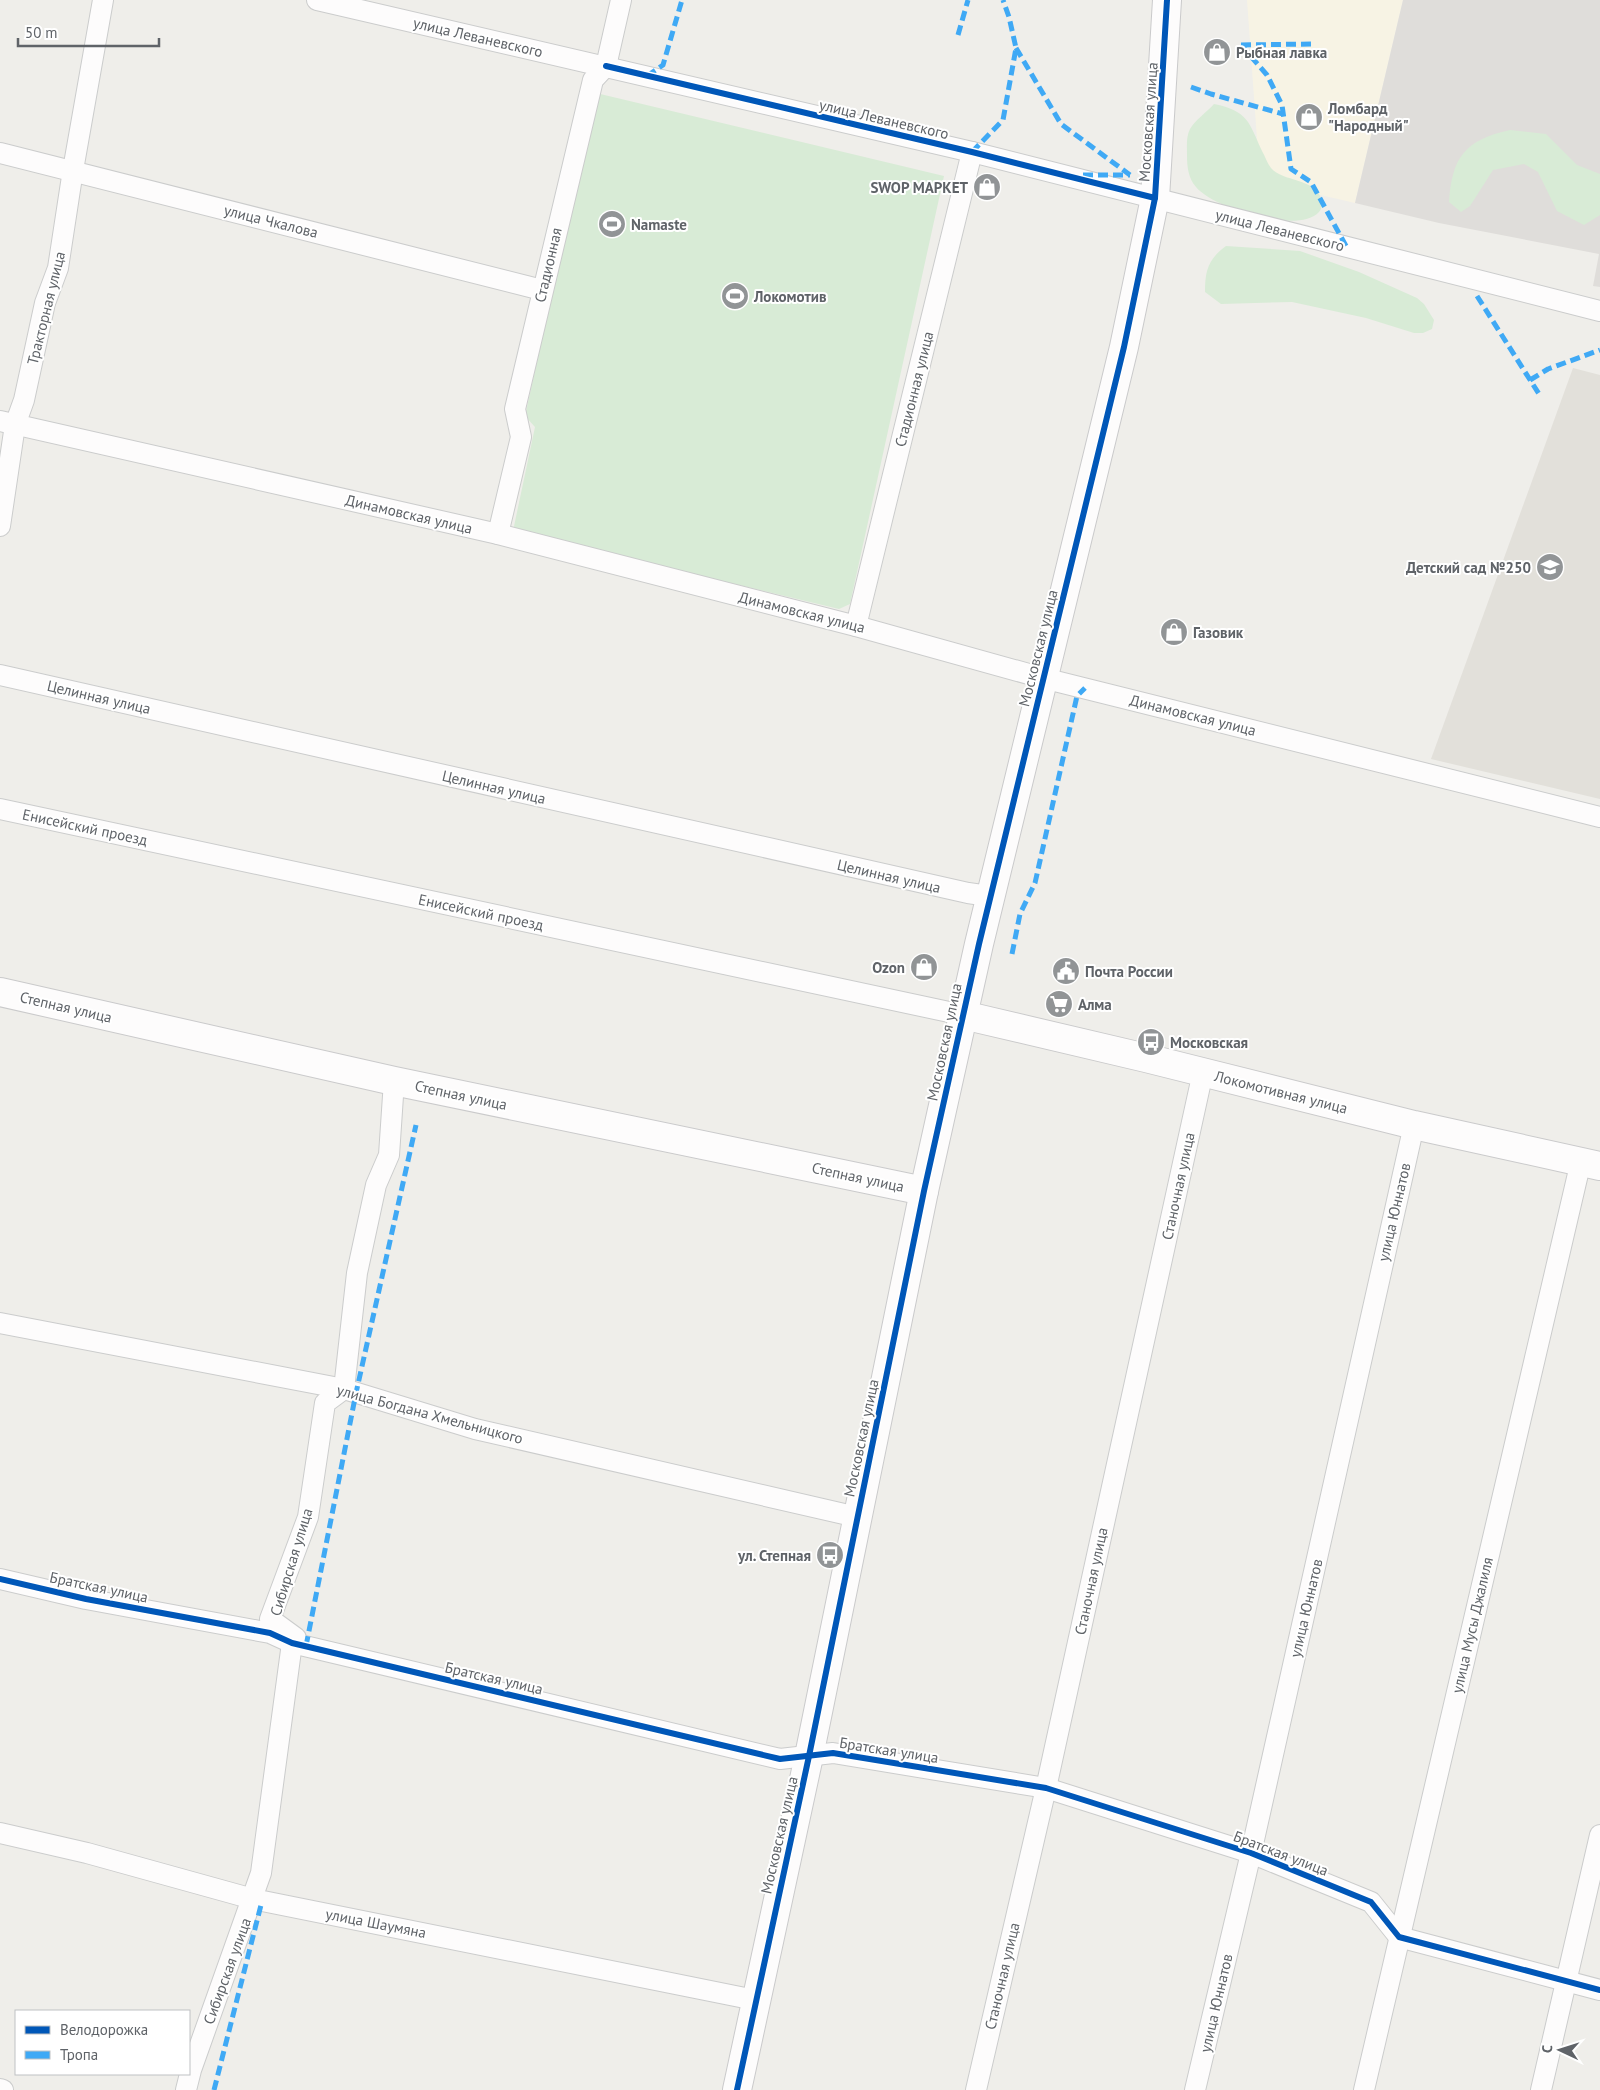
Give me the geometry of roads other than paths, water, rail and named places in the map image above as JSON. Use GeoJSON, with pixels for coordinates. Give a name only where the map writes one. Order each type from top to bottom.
{"type":"FeatureCollection","features":[{"type":"Feature","properties":{"kind":"street","name":"Тракторная улица"},"geometry":{"type":"LineString","coordinates":[[0,526],[8,423],[24,400],[45,303],[58,268],[103,0]]}},
{"type":"Feature","properties":{"kind":"street","name":"улица Леваневского"},"geometry":{"type":"LineString","coordinates":[[317,0],[972,152],[1600,311]]}},
{"type":"Feature","properties":{"kind":"street","name":"Стадионная"},"geometry":{"type":"LineString","coordinates":[[498,534],[521,437],[515,409],[542,290],[593,80],[606,66],[621,0]]}},
{"type":"Feature","properties":{"kind":"street","name":"Московская улица"},"geometry":{"type":"LineString","coordinates":[[736,2090],[810,1756],[924,1191],[989,896],[1124,347],[1155,198],[1167,0]]}},
{"type":"Feature","properties":{"kind":"street","name":"Стадионная улица"},"geometry":{"type":"LineString","coordinates":[[856,626],[972,152]]}},
{"type":"Feature","properties":{"kind":"street","name":"улица Чкалова"},"geometry":{"type":"LineString","coordinates":[[0,153],[542,290]]}},
{"type":"Feature","properties":{"kind":"street","name":"Динамовская улица"},"geometry":{"type":"LineString","coordinates":[[8,423],[498,534],[856,626],[1043,678],[1600,817]]}},
{"type":"Feature","properties":{"kind":"street","name":"Целинная улица"},"geometry":{"type":"LineString","coordinates":[[0,675],[968,893],[989,896]]}},
{"type":"Feature","properties":{"kind":"street","name":"Енисейский проезд"},"geometry":{"type":"LineString","coordinates":[[0,809],[963,1015]]}},
{"type":"Feature","properties":{"kind":"street","name":"Степная улица"},"geometry":{"type":"LineString","coordinates":[[0,992],[394,1081],[924,1191]]}},
{"type":"Feature","properties":{"kind":"street","name":"Локомотивная улица"},"geometry":{"type":"LineString","coordinates":[[963,1015],[1414,1125],[1590,1163]]}},
{"type":"Feature","properties":{"kind":"street","name":"Станочная улица"},"geometry":{"type":"LineString","coordinates":[[976,2090],[1046,1788],[1203,1072]]}},
{"type":"Feature","properties":{"kind":"street"},"geometry":{"type":"LineString","coordinates":[[344,1389],[357,1273],[376,1185],[389,1155],[394,1081]]}},
{"type":"Feature","properties":{"kind":"street","name":"улица Юннатов"},"geometry":{"type":"LineString","coordinates":[[1195,2090],[1251,1853],[1414,1125]]}},
{"type":"Feature","properties":{"kind":"street","name":"улица Мусы Джалиля"},"geometry":{"type":"LineString","coordinates":[[1364,2090],[1398,1937],[1590,1163]]}},
{"type":"Feature","properties":{"kind":"street","name":"улица Богдана Хмельницкого"},"geometry":{"type":"LineString","coordinates":[[0,1322],[344,1389],[475,1429],[857,1517]]}},
{"type":"Feature","properties":{"kind":"street","name":"Сибирская улица"},"geometry":{"type":"LineString","coordinates":[[190,2074],[261,1873],[292,1642],[296,1638],[270,1619],[308,1517],[326,1403],[344,1389]]}},
{"type":"Feature","properties":{"kind":"street","name":"Братская улица"},"geometry":{"type":"LineString","coordinates":[[0,1579],[86,1599],[270,1633],[292,1642],[780,1759],[833,1753],[1046,1788],[1251,1853],[1371,1902],[1398,1937]]}},
{"type":"Feature","properties":{"kind":"street","name":"улица Шаумяна"},"geometry":{"type":"LineString","coordinates":[[0,1833],[87,1853],[253,1899],[755,2000]]}},
{"type":"Feature","properties":{"kind":"street"},"geometry":{"type":"LineString","coordinates":[[1541,2090],[1600,1835]]}},
{"type":"Feature","properties":{"kind":"street"},"geometry":{"type":"LineString","coordinates":[[1398,1937],[1600,1990]]}},
{"type":"Feature","properties":{"kind":"street","name":"Сибирская улица"},"geometry":{"type":"LineString","coordinates":[[186,2090],[190,2075]]}},
{"type":"Feature","properties":{"kind":"place","name":"Рыбная лавка"},"geometry":{"type":"Point","coordinates":[1217,52]}},
{"type":"Feature","properties":{"kind":"place","name":"Ломбард \"Народный\""},"geometry":{"type":"Point","coordinates":[1309,117]}},
{"type":"Feature","properties":{"kind":"place","name":"SWOP МАРКЕТ"},"geometry":{"type":"Point","coordinates":[987,187]}},
{"type":"Feature","properties":{"kind":"place","name":"Namaste"},"geometry":{"type":"Point","coordinates":[612,224]}},
{"type":"Feature","properties":{"kind":"place","name":"Локомотив"},"geometry":{"type":"Point","coordinates":[735,296]}},
{"type":"Feature","properties":{"kind":"place","name":"Детский сад №250"},"geometry":{"type":"Point","coordinates":[1550,567]}},
{"type":"Feature","properties":{"kind":"place","name":"Газовик"},"geometry":{"type":"Point","coordinates":[1174,632]}},
{"type":"Feature","properties":{"kind":"place","name":"Ozon"},"geometry":{"type":"Point","coordinates":[924,967]}},
{"type":"Feature","properties":{"kind":"place","name":"Почта России"},"geometry":{"type":"Point","coordinates":[1066,971]}},
{"type":"Feature","properties":{"kind":"place","name":"Алма"},"geometry":{"type":"Point","coordinates":[1059,1004]}},
{"type":"Feature","properties":{"kind":"place","name":"Московская"},"geometry":{"type":"Point","coordinates":[1151,1042]}},
{"type":"Feature","properties":{"kind":"place","name":"ул. Степная"},"geometry":{"type":"Point","coordinates":[830,1555]}}]}
